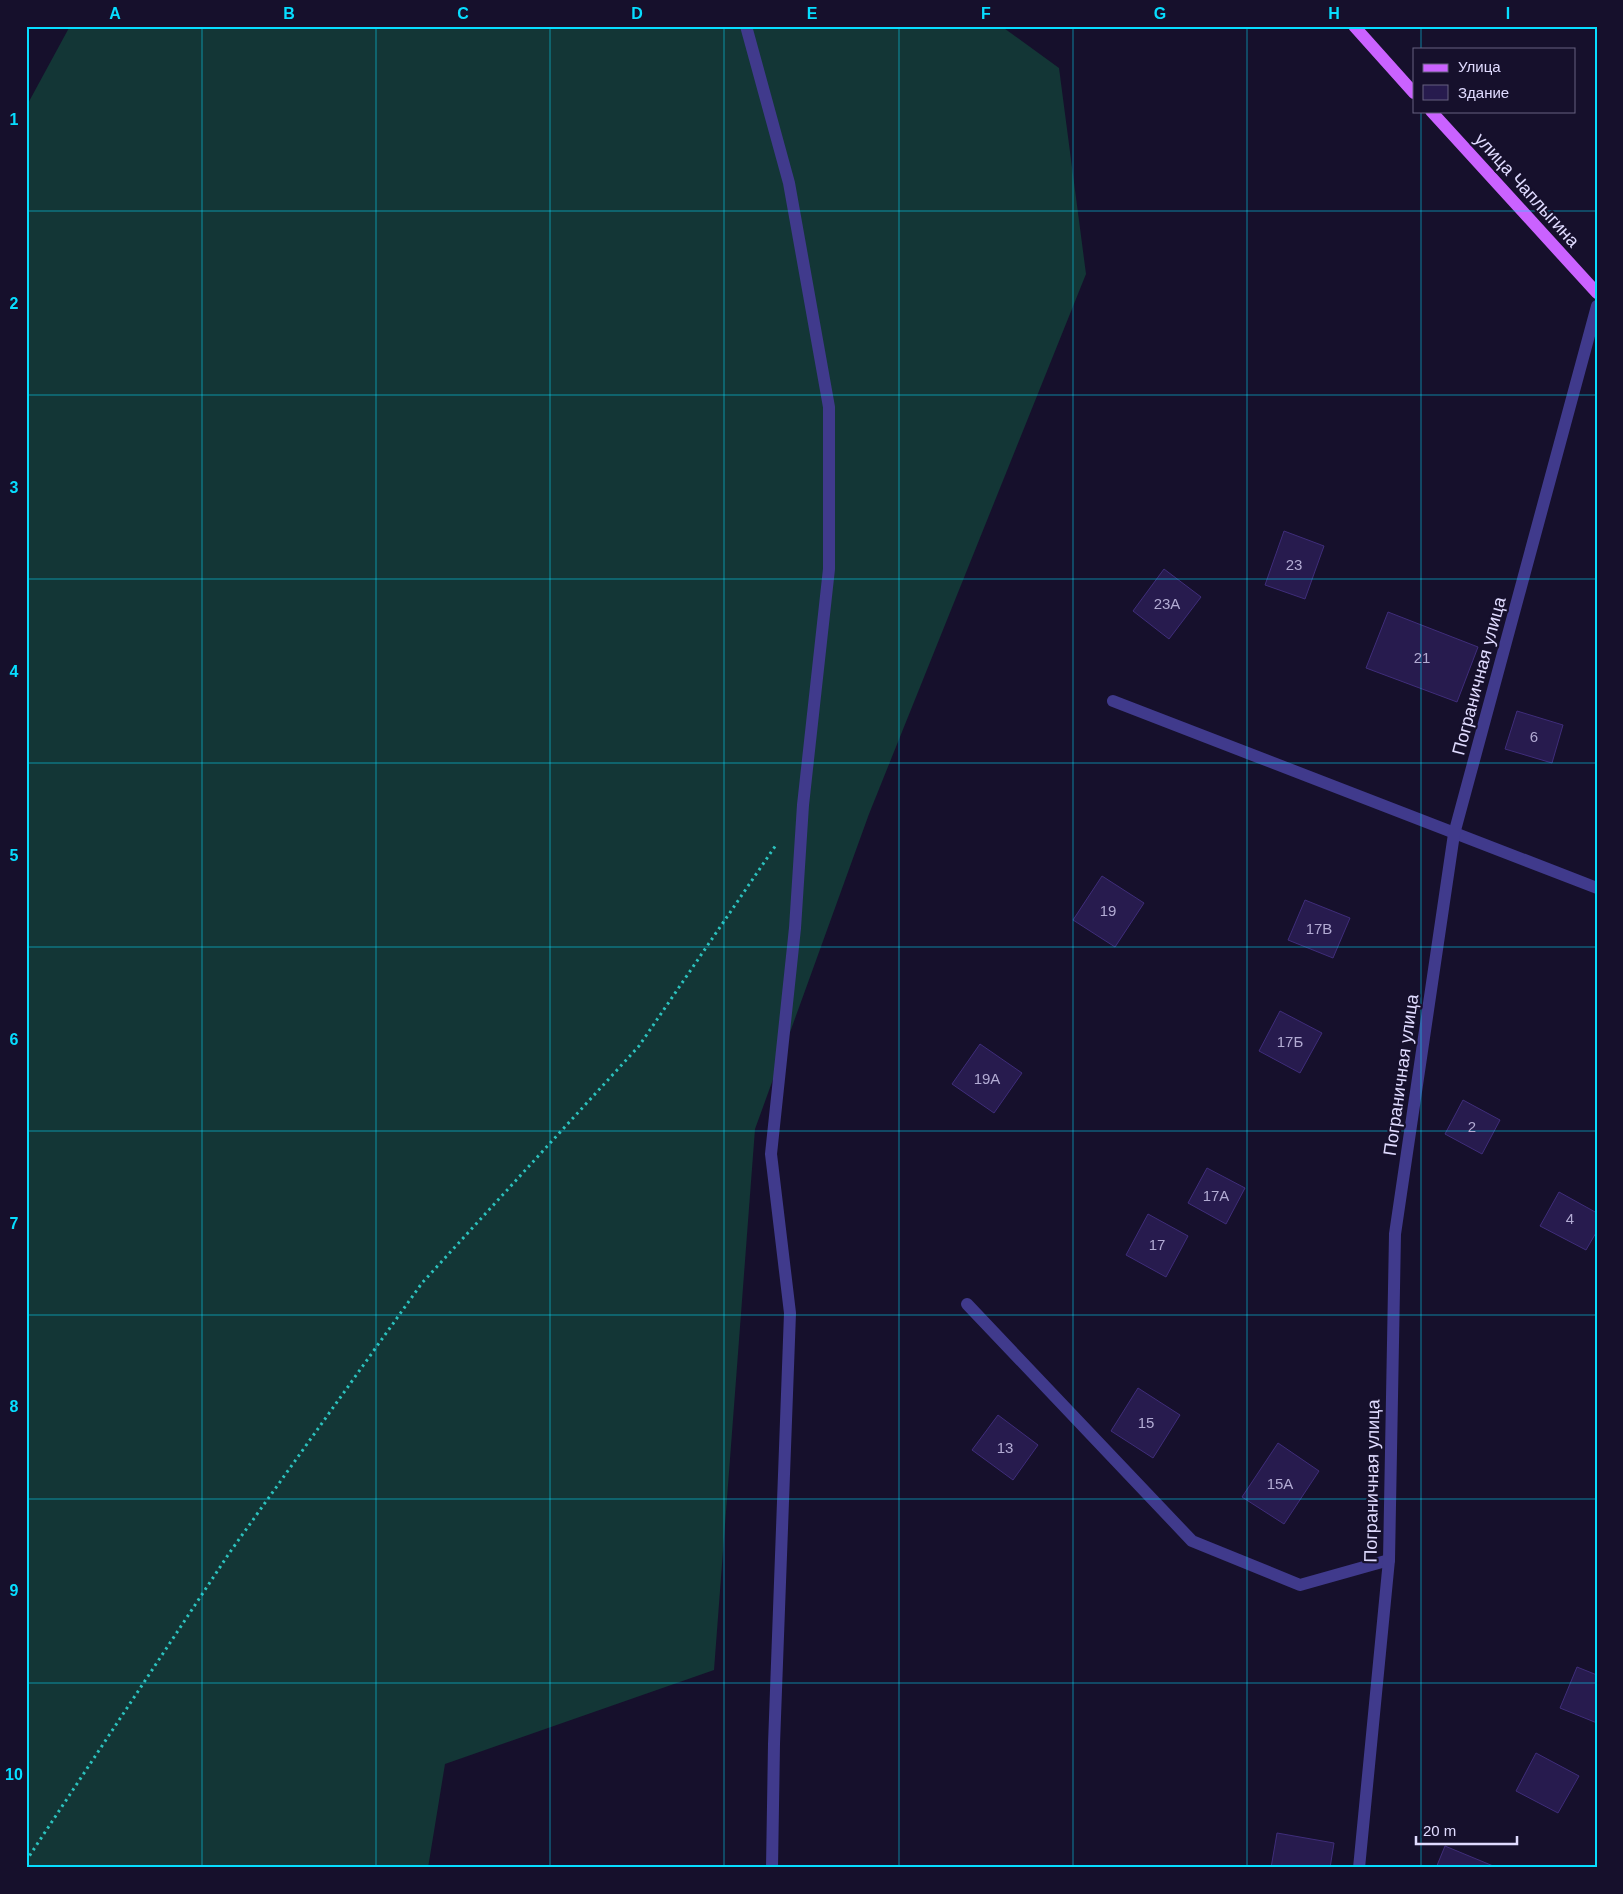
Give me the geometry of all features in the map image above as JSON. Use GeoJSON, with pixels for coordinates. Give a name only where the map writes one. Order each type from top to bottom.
{"type":"FeatureCollection","features":[{"type":"Feature","properties":{"kind":"main road"},"geometry":{"type":"LineString","coordinates":[[1354,26],[1413,92]]}},
{"type":"Feature","properties":{"kind":"main road","name":"улица Чаплыгина"},"geometry":{"type":"LineString","coordinates":[[1432,112],[1597,293]]}},
{"type":"Feature","properties":{"kind":"street"},"geometry":{"type":"LineString","coordinates":[[746,26],[789,183],[830,407],[829,569],[803,805],[794,928],[771,1154],[790,1313],[775,1724],[772,1868]]}},
{"type":"Feature","properties":{"kind":"street","name":"Пограничная улица"},"geometry":{"type":"LineString","coordinates":[[1359,1868],[1389,1560],[1396,1234],[1454,834],[1597,306]]}},
{"type":"Feature","properties":{"kind":"street"},"geometry":{"type":"LineString","coordinates":[[1113,701],[1597,888]]}},
{"type":"Feature","properties":{"kind":"street"},"geometry":{"type":"LineString","coordinates":[[967,1304],[1192,1541],[1300,1585],[1389,1560]]}},
{"type":"Feature","properties":{"kind":"path"},"geometry":{"type":"LineString","coordinates":[[26,1861],[230,1552],[422,1283],[639,1046],[803,805]]}},
{"type":"Feature","properties":{"kind":"green space"},"geometry":{"type":"Polygon","coordinates":[[[70,26],[1001,26],[1059,68],[1086,274],[869,814],[755,1129],[714,1670],[445,1764],[428,1868],[26,1868],[26,107],[70,26]]]}},
{"type":"Feature","properties":{"kind":"building"},"geometry":{"type":"Polygon","coordinates":[[[1284,531],[1324,546],[1305,599],[1265,585],[1284,531]]]}},
{"type":"Feature","properties":{"kind":"building"},"geometry":{"type":"Polygon","coordinates":[[[1164,569],[1201,597],[1169,639],[1133,611],[1164,569]]]}},
{"type":"Feature","properties":{"kind":"building"},"geometry":{"type":"Polygon","coordinates":[[[1388,612],[1478,647],[1457,702],[1366,668],[1388,612]]]}},
{"type":"Feature","properties":{"kind":"building"},"geometry":{"type":"Polygon","coordinates":[[[1517,711],[1563,725],[1552,763],[1505,749],[1517,711]]]}},
{"type":"Feature","properties":{"kind":"building"},"geometry":{"type":"Polygon","coordinates":[[[1102,876],[1144,903],[1115,947],[1073,920],[1102,876]]]}},
{"type":"Feature","properties":{"kind":"building"},"geometry":{"type":"Polygon","coordinates":[[[1305,900],[1350,918],[1333,958],[1288,940],[1305,900]]]}},
{"type":"Feature","properties":{"kind":"building"},"geometry":{"type":"Polygon","coordinates":[[[1280,1011],[1322,1033],[1300,1073],[1259,1051],[1280,1011]]]}},
{"type":"Feature","properties":{"kind":"building"},"geometry":{"type":"Polygon","coordinates":[[[980,1044],[1022,1073],[994,1113],[952,1084],[980,1044]]]}},
{"type":"Feature","properties":{"kind":"building"},"geometry":{"type":"Polygon","coordinates":[[[1463,1100],[1500,1120],[1482,1154],[1445,1134],[1463,1100]]]}},
{"type":"Feature","properties":{"kind":"building"},"geometry":{"type":"Polygon","coordinates":[[[1207,1168],[1245,1188],[1226,1224],[1188,1203],[1207,1168]]]}},
{"type":"Feature","properties":{"kind":"building"},"geometry":{"type":"Polygon","coordinates":[[[1559,1192],[1597,1213],[1597,1231],[1586,1250],[1540,1226],[1559,1192]]]}},
{"type":"Feature","properties":{"kind":"building"},"geometry":{"type":"Polygon","coordinates":[[[1148,1214],[1188,1236],[1166,1277],[1126,1255],[1148,1214]]]}},
{"type":"Feature","properties":{"kind":"building"},"geometry":{"type":"Polygon","coordinates":[[[1138,1388],[1180,1415],[1153,1458],[1111,1431],[1138,1388]]]}},
{"type":"Feature","properties":{"kind":"building"},"geometry":{"type":"Polygon","coordinates":[[[998,1415],[1038,1445],[1013,1480],[972,1450],[998,1415]]]}},
{"type":"Feature","properties":{"kind":"building"},"geometry":{"type":"Polygon","coordinates":[[[1278,1443],[1319,1471],[1284,1524],[1242,1497],[1278,1443]]]}},
{"type":"Feature","properties":{"kind":"building"},"geometry":{"type":"Polygon","coordinates":[[[1577,1667],[1597,1675],[1597,1723],[1560,1708],[1577,1667]]]}},
{"type":"Feature","properties":{"kind":"building"},"geometry":{"type":"Polygon","coordinates":[[[1536,1753],[1579,1776],[1558,1813],[1516,1791],[1536,1753]]]}},
{"type":"Feature","properties":{"kind":"building"},"geometry":{"type":"Polygon","coordinates":[[[1277,1833],[1334,1843],[1330,1868],[1271,1868],[1277,1833]]]}},
{"type":"Feature","properties":{"kind":"building"},"geometry":{"type":"Polygon","coordinates":[[[1445,1846],[1498,1868],[1436,1868],[1445,1846]]]}}]}
